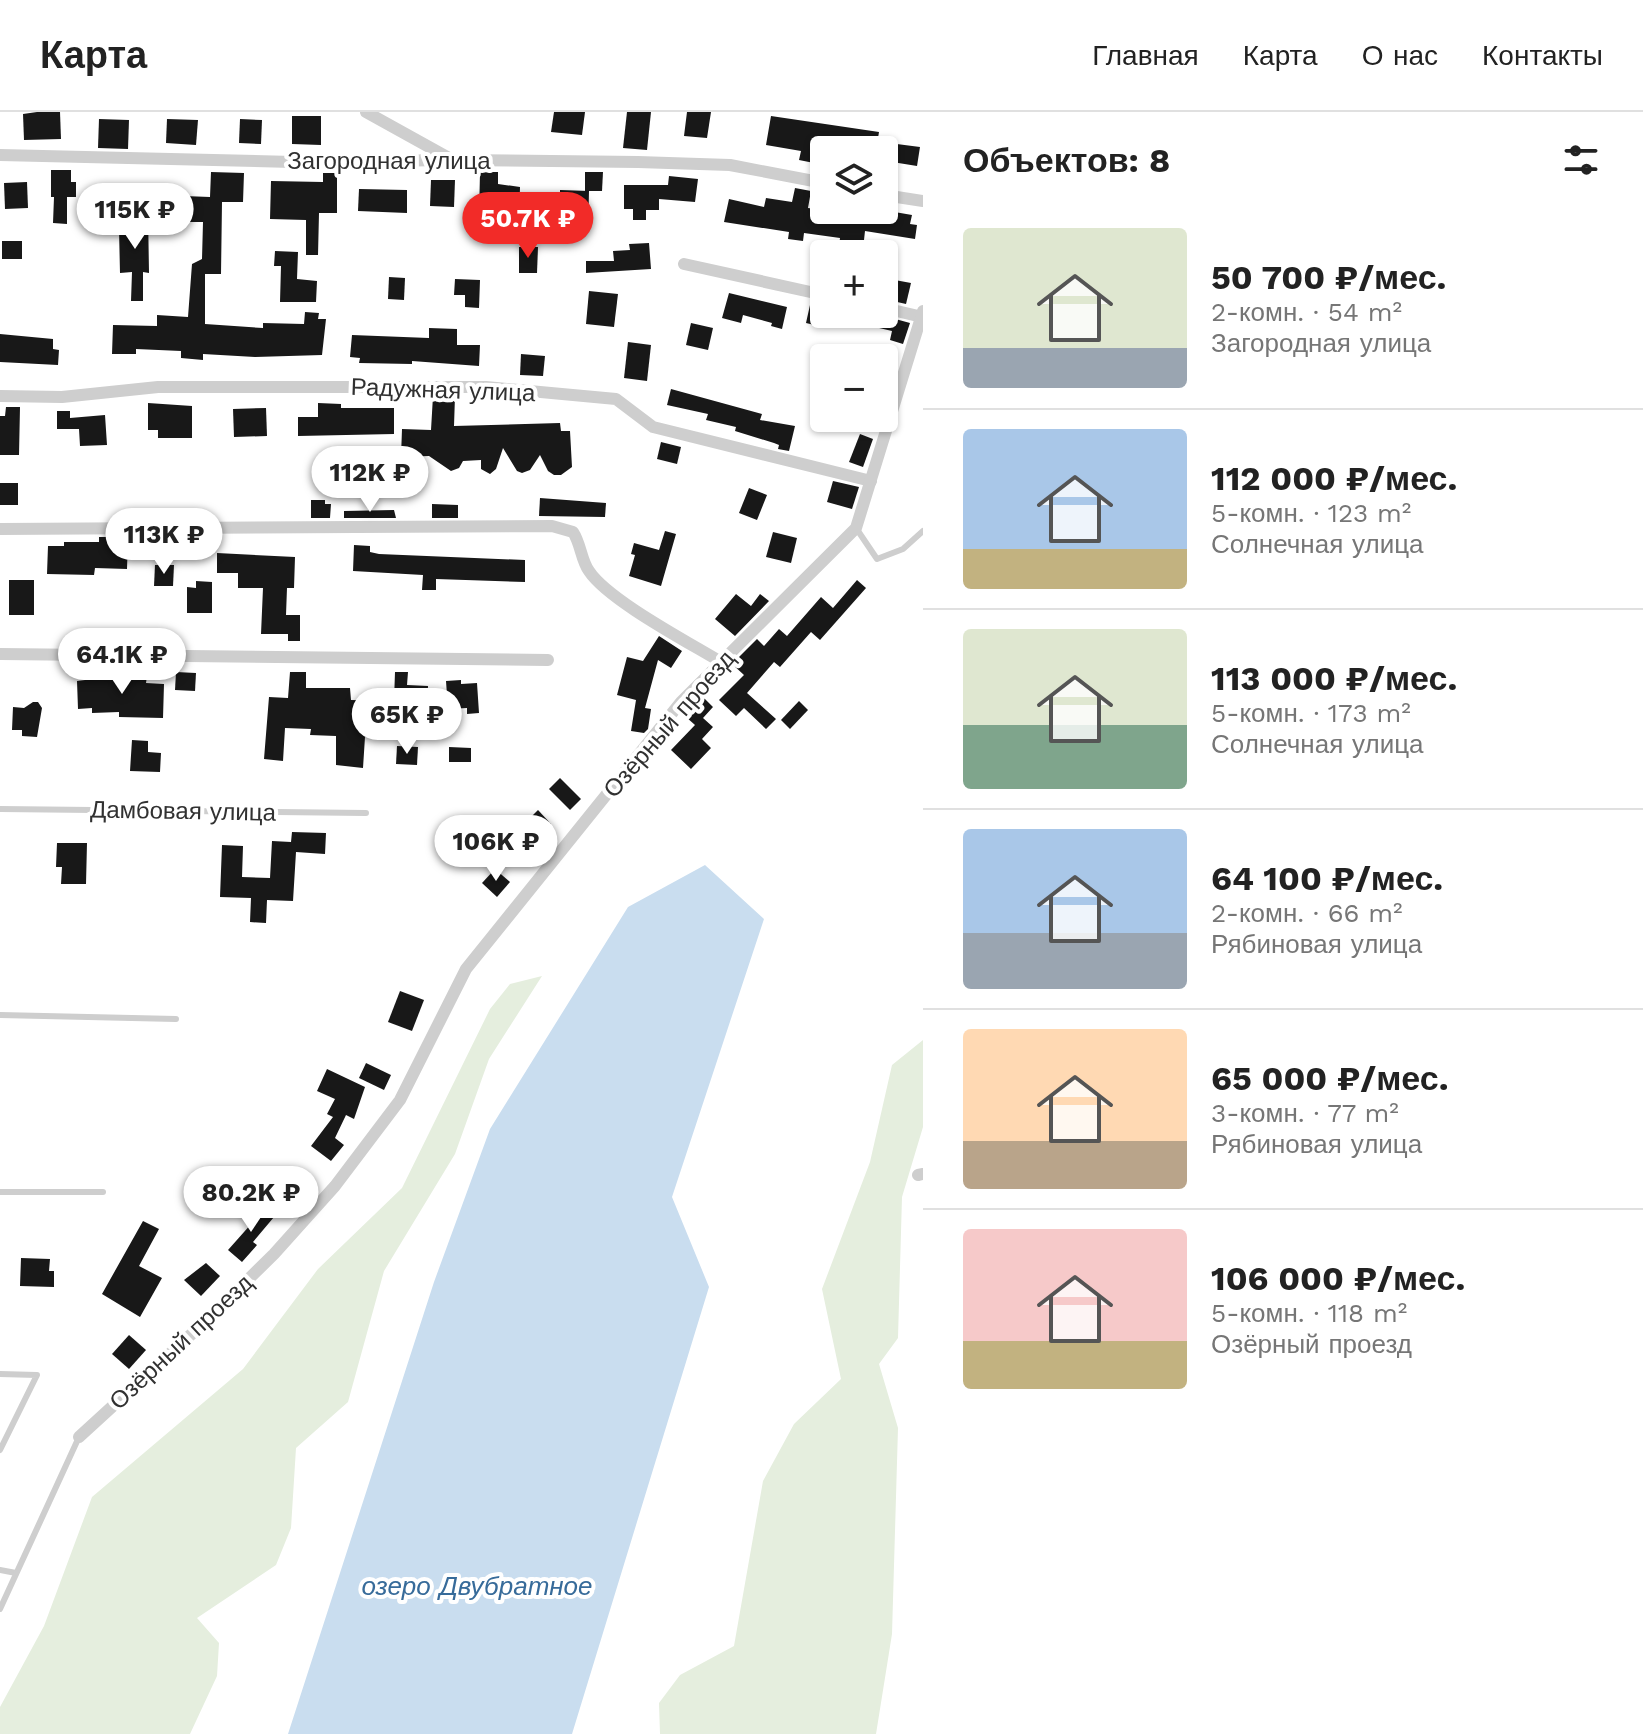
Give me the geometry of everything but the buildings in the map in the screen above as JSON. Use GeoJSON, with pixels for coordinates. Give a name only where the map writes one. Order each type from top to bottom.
{"type":"FeatureCollection","features":[{"type":"Feature","properties":{"kind":"street"},"geometry":{"type":"LineString","coordinates":[[366,112],[387,117],[452,160]]}},
{"type":"Feature","properties":{"kind":"street","name":"Загородная улица"},"geometry":{"type":"LineString","coordinates":[[0,155],[293,162],[452,160],[730,165],[810,180]]}},
{"type":"Feature","properties":{"kind":"street"},"geometry":{"type":"LineString","coordinates":[[898,197],[923,201]]}},
{"type":"Feature","properties":{"kind":"street"},"geometry":{"type":"LineString","coordinates":[[684,264],[810,292]]}},
{"type":"Feature","properties":{"kind":"street"},"geometry":{"type":"LineString","coordinates":[[898,310],[922,314]]}},
{"type":"Feature","properties":{"kind":"street","name":"Озёрный проезд"},"geometry":{"type":"LineString","coordinates":[[79,1437],[208,1319],[274,1254],[335,1186],[400,1100],[466,969],[681,702],[856,528],[922,314]]}},
{"type":"Feature","properties":{"kind":"street","name":"Радужная улица"},"geometry":{"type":"LineString","coordinates":[[0,396],[62,397],[158,387],[486,387],[616,399],[653,427],[871,481]]}},
{"type":"Feature","properties":{"kind":"street"},"geometry":{"type":"LineString","coordinates":[[0,529],[552,526],[573,532],[581,546],[586,569],[602,587],[721,662]]}},
{"type":"Feature","properties":{"kind":"street"},"geometry":{"type":"LineString","coordinates":[[0,654],[548,660]]}},
{"type":"Feature","properties":{"kind":"lane"},"geometry":{"type":"LineString","coordinates":[[856,528],[877,559],[903,549],[923,531]]}},
{"type":"Feature","properties":{"kind":"lane","name":"Дамбовая улица"},"geometry":{"type":"LineString","coordinates":[[0,809],[366,813]]}},
{"type":"Feature","properties":{"kind":"lane"},"geometry":{"type":"LineString","coordinates":[[0,1015],[176,1019]]}},
{"type":"Feature","properties":{"kind":"lane"},"geometry":{"type":"LineString","coordinates":[[0,1192],[103,1192]]}},
{"type":"Feature","properties":{"kind":"lane"},"geometry":{"type":"LineString","coordinates":[[0,1374],[37,1375],[0,1450]]}},
{"type":"Feature","properties":{"kind":"lane"},"geometry":{"type":"LineString","coordinates":[[0,1609],[79,1437]]}},
{"type":"Feature","properties":{"kind":"lane"},"geometry":{"type":"LineString","coordinates":[[0,1570],[16,1573]]}},
{"type":"Feature","properties":{"kind":"green space"},"geometry":{"type":"Polygon","coordinates":[[[542,976],[489,1059],[455,1154],[384,1271],[348,1402],[296,1448],[291,1528],[276,1565],[197,1618],[219,1643],[217,1676],[190,1734],[0,1734],[0,1707],[44,1626],[92,1497],[243,1369],[318,1269],[402,1188],[490,1009],[510,984],[542,976]]]}},
{"type":"Feature","properties":{"kind":"green space"},"geometry":{"type":"Polygon","coordinates":[[[923,1040],[923,1127],[902,1197],[898,1338],[879,1364],[898,1428],[892,1634],[876,1734],[660,1734],[659,1703],[680,1675],[734,1646],[763,1481],[794,1424],[841,1379],[822,1289],[870,1162],[892,1065],[923,1040]]]}},
{"type":"Feature","properties":{"kind":"water","name":"озеро Двубратное"},"geometry":{"type":"Polygon","coordinates":[[[705,865],[764,919],[672,1197],[709,1287],[572,1734],[288,1734],[434,1282],[490,1129],[628,907],[705,865]]]}}]}
